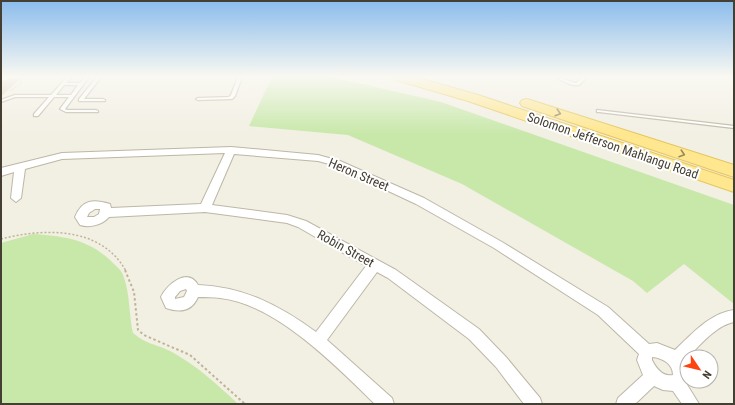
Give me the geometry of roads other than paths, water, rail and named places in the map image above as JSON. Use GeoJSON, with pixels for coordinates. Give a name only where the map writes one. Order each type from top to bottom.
{"type":"FeatureCollection","features":[{"type":"Feature","properties":{"kind":"main road","name":"Solomon Jefferson Mahlangu Road"},"geometry":{"type":"LineString","coordinates":[[466,96],[734,186]]}},
{"type":"Feature","properties":{"kind":"main road","name":"Solomon Jefferson Mahlangu Road"},"geometry":{"type":"LineString","coordinates":[[502,96],[734,171]]}},
{"type":"Feature","properties":{"kind":"street","name":"Heron Street"},"geometry":{"type":"LineString","coordinates":[[1,172],[68,155],[231,150],[331,161],[420,201],[451,217],[594,304],[647,352]]}},
{"type":"Feature","properties":{"kind":"street"},"geometry":{"type":"LineString","coordinates":[[204,208],[231,150]]}},
{"type":"Feature","properties":{"kind":"street"},"geometry":{"type":"LineString","coordinates":[[16,198],[20,168]]}},
{"type":"Feature","properties":{"kind":"street","name":"Robin Street"},"geometry":{"type":"LineString","coordinates":[[106,213],[204,208],[295,221],[392,274],[474,334],[501,362],[534,404]]}},
{"type":"Feature","properties":{"kind":"street"},"geometry":{"type":"LineString","coordinates":[[317,342],[375,264]]}},
{"type":"Feature","properties":{"kind":"street"},"geometry":{"type":"LineString","coordinates":[[194,291],[228,293],[251,300],[278,315],[317,342],[386,404]]}},
{"type":"Feature","properties":{"kind":"street"},"geometry":{"type":"LineString","coordinates":[[675,360],[719,320],[728,316],[734,316]]}},
{"type":"Feature","properties":{"kind":"street"},"geometry":{"type":"LineString","coordinates":[[651,350],[663,351],[675,360],[681,376],[676,382],[665,382],[653,376],[644,360],[647,352],[651,350]]}},
{"type":"Feature","properties":{"kind":"street"},"geometry":{"type":"LineString","coordinates":[[624,404],[653,376]]}},
{"type":"Feature","properties":{"kind":"street"},"geometry":{"type":"LineString","coordinates":[[676,382],[691,404]]}},
{"type":"Feature","properties":{"kind":"lane"},"geometry":{"type":"LineString","coordinates":[[1,101],[15,96],[52,96],[81,100],[103,100]]}},
{"type":"Feature","properties":{"kind":"lane"},"geometry":{"type":"LineString","coordinates":[[36,115],[52,96]]}},
{"type":"Feature","properties":{"kind":"lane"},"geometry":{"type":"LineString","coordinates":[[81,100],[84,96]]}},
{"type":"Feature","properties":{"kind":"lane"},"geometry":{"type":"LineString","coordinates":[[198,99],[225,99],[232,96]]}},
{"type":"Feature","properties":{"kind":"lane"},"geometry":{"type":"LineString","coordinates":[[70,98],[62,110],[96,111]]}},
{"type":"Feature","properties":{"kind":"lane"},"geometry":{"type":"LineString","coordinates":[[599,111],[734,127]]}}]}
